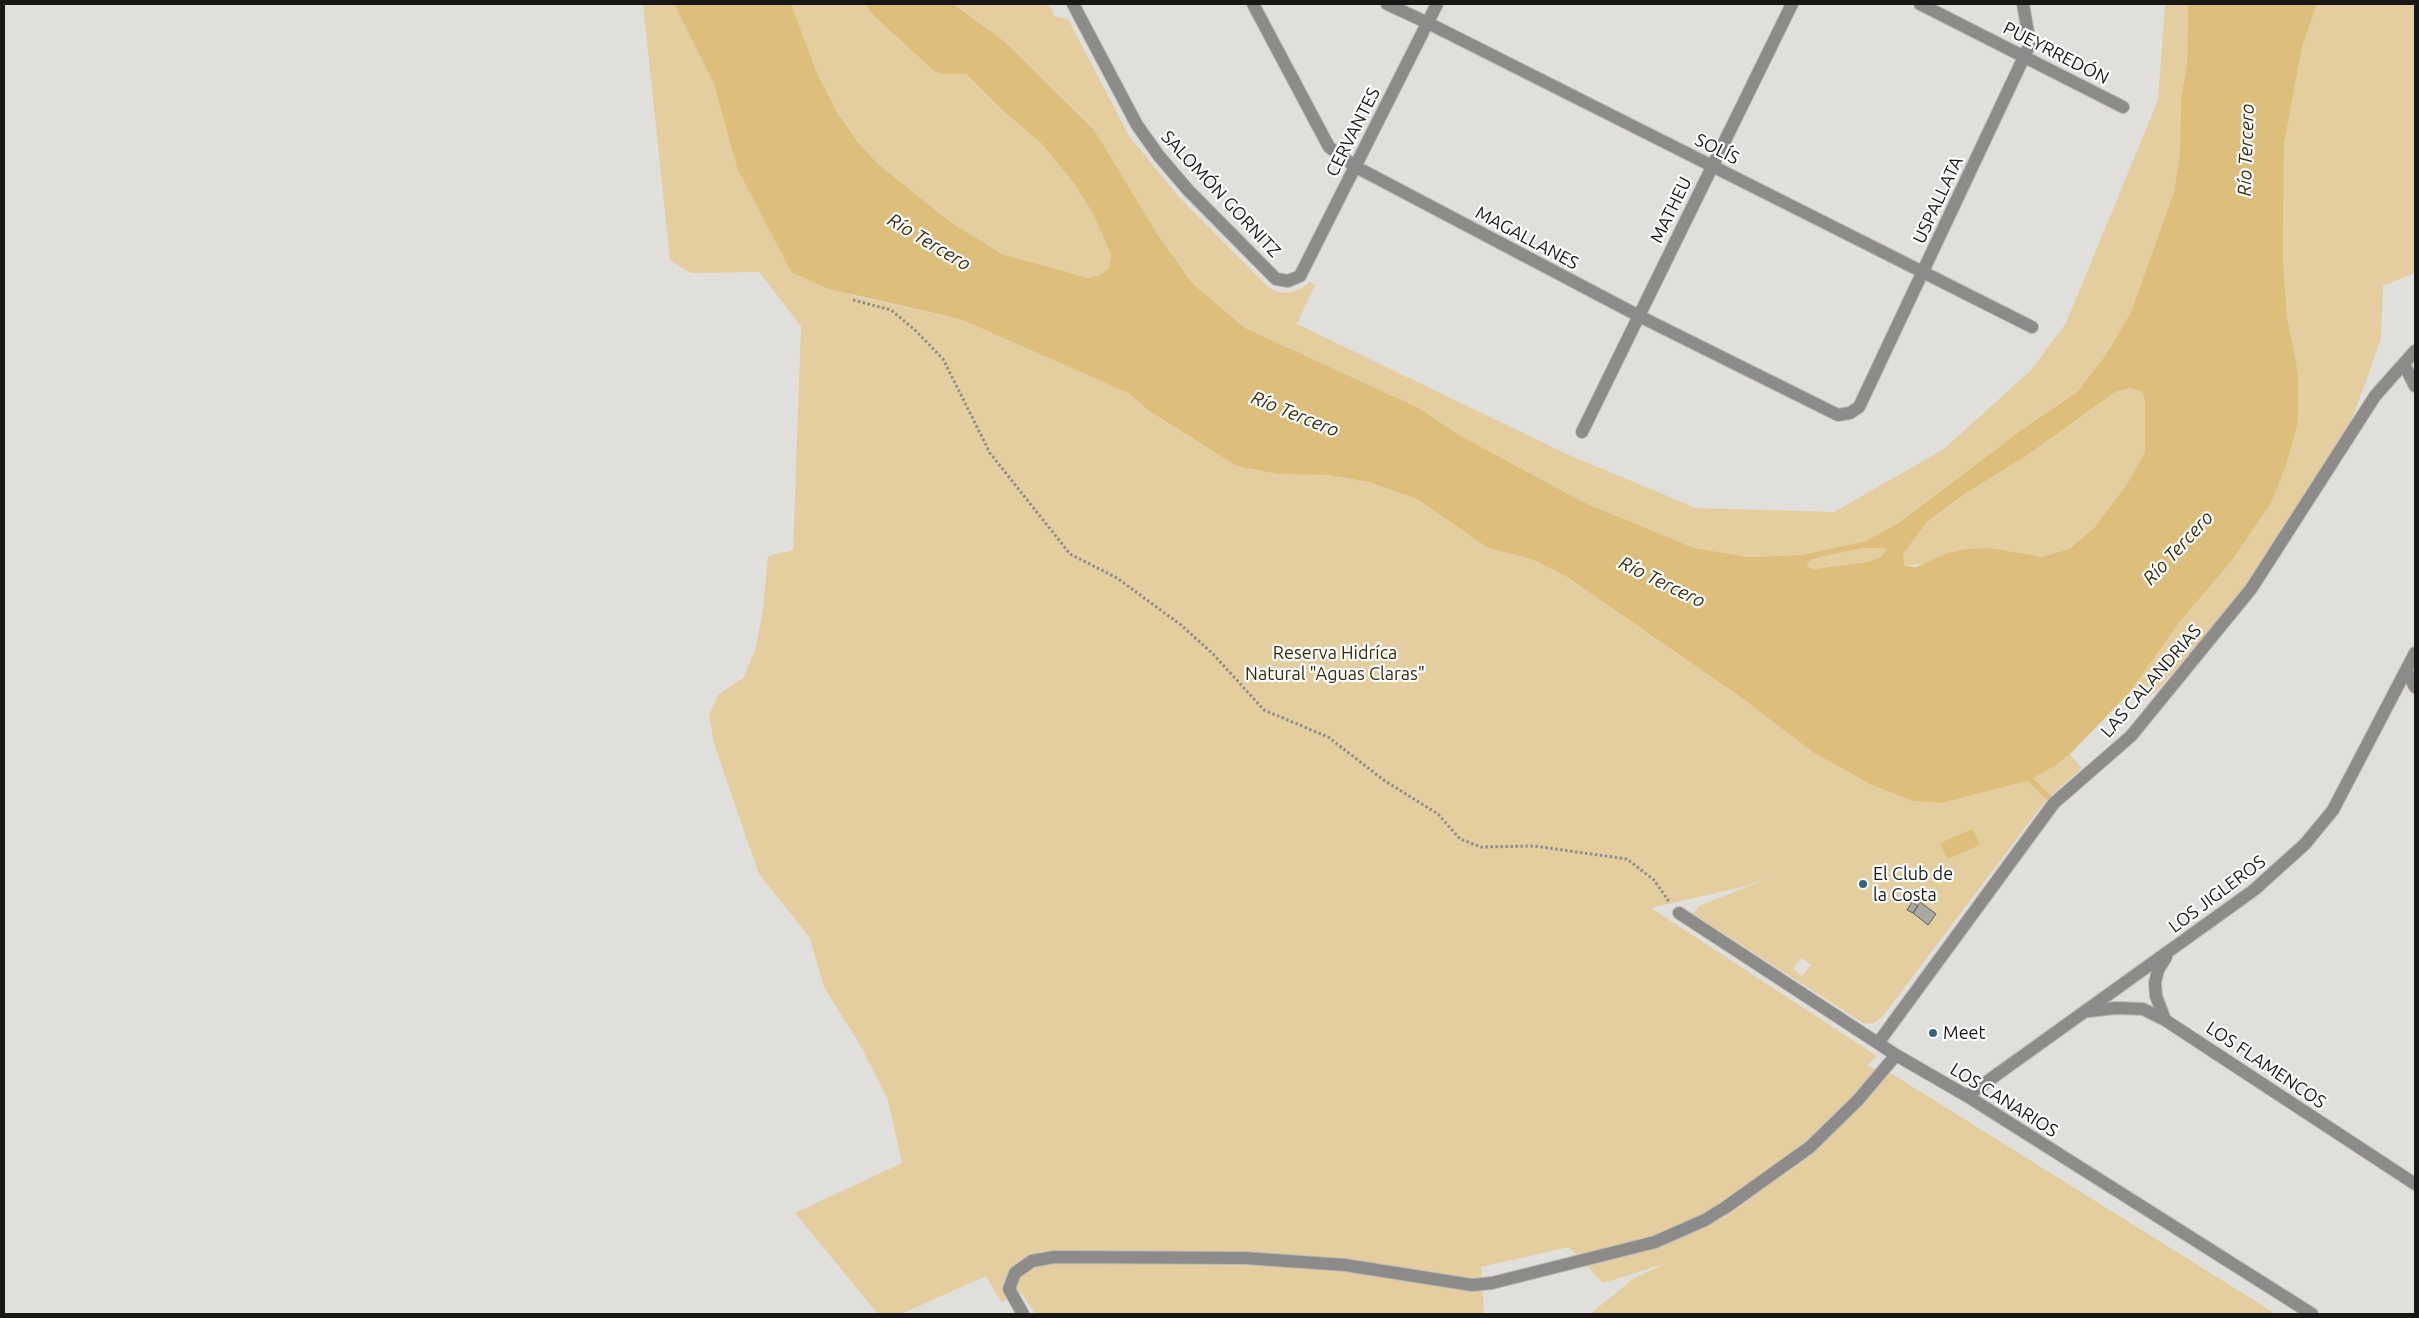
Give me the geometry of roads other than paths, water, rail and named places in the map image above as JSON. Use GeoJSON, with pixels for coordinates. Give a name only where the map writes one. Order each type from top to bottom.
{"type":"FeatureCollection","features":[{"type":"Feature","properties":{"kind":"street","name":"MAGALLANES"},"geometry":{"type":"LineString","coordinates":[[1253,4],[1329,147],[1356,167],[1639,316],[1838,415],[1850,413],[1859,407]]}},
{"type":"Feature","properties":{"kind":"street","name":"SOLÍS"},"geometry":{"type":"LineString","coordinates":[[1387,4],[1428,22],[2032,327]]}},
{"type":"Feature","properties":{"kind":"street","name":"CERVANTES"},"geometry":{"type":"LineString","coordinates":[[1300,276],[1437,4]]}},
{"type":"Feature","properties":{"kind":"street","name":"MATHEU"},"geometry":{"type":"LineString","coordinates":[[1582,432],[1792,4]]}},
{"type":"Feature","properties":{"kind":"street","name":"PUEYRREDÓN"},"geometry":{"type":"LineString","coordinates":[[1920,4],[2123,107]]}},
{"type":"Feature","properties":{"kind":"street","name":"USPALLATA"},"geometry":{"type":"LineString","coordinates":[[1859,407],[2030,44],[2023,4]]}},
{"type":"Feature","properties":{"kind":"street","name":"SALOMÓN GORNITZ"},"geometry":{"type":"LineString","coordinates":[[1075,5],[1137,125],[1159,156],[1188,190],[1276,279],[1288,281],[1300,276]]}},
{"type":"Feature","properties":{"kind":"street","name":"LAS CALANDRIAS"},"geometry":{"type":"LineString","coordinates":[[1878,1043],[2054,804],[2131,736],[2251,590],[2375,396],[2415,352]]}},
{"type":"Feature","properties":{"kind":"street"},"geometry":{"type":"LineString","coordinates":[[2404,364],[2415,386]]}},
{"type":"Feature","properties":{"kind":"street","name":"LOS JIGLEROS"},"geometry":{"type":"LineString","coordinates":[[1967,1096],[2087,1012],[2254,890],[2305,844],[2333,810],[2415,653]]}},
{"type":"Feature","properties":{"kind":"street"},"geometry":{"type":"LineString","coordinates":[[2406,670],[2415,688]]}},
{"type":"Feature","properties":{"kind":"street","name":"LOS CANARIOS"},"geometry":{"type":"LineString","coordinates":[[1679,913],[1896,1055],[1967,1096],[2312,1314]]}},
{"type":"Feature","properties":{"kind":"street"},"geometry":{"type":"LineString","coordinates":[[2166,1020],[2156,996],[2154,982],[2168,952]]}},
{"type":"Feature","properties":{"kind":"street","name":"LOS FLAMENCOS"},"geometry":{"type":"LineString","coordinates":[[2087,1012],[2116,1008],[2143,1009],[2166,1020],[2415,1184]]}},
{"type":"Feature","properties":{"kind":"street"},"geometry":{"type":"LineString","coordinates":[[1023,1314],[1009,1289],[1015,1273],[1032,1262],[1054,1257],[1275,1260],[1344,1265],[1472,1285],[1502,1280],[1655,1242],[1705,1220],[1810,1147],[1858,1100],[1896,1055]]}},
{"type":"Feature","properties":{"kind":"water","name":"Río Tercero"},"geometry":{"type":"Polygon","coordinates":[[[674,4],[791,4],[817,73],[837,112],[857,141],[878,164],[949,221],[1002,254],[1088,278],[1100,275],[1109,268],[1111,255],[1104,238],[1092,212],[1073,182],[1041,143],[1001,109],[966,74],[943,74],[934,71],[873,15],[865,4],[953,4],[1005,42],[1094,130],[1156,232],[1193,284],[1245,328],[1419,408],[1459,435],[1583,502],[1694,548],[1749,557],[1801,555],[1866,541],[1900,522],[2020,431],[2077,392],[2105,356],[2131,312],[2174,192],[2180,153],[2181,97],[2187,65],[2188,4],[2317,4],[2302,47],[2284,145],[2283,258],[2287,316],[2298,373],[2298,422],[2286,465],[2271,503],[2233,559],[2179,623],[2129,693],[2070,754],[2055,766],[2027,781],[1942,803],[1914,801],[1872,785],[1814,753],[1739,696],[1567,577],[1534,560],[1488,548],[1417,499],[1369,482],[1328,475],[1279,474],[1237,466],[1149,411],[1130,394],[960,319],[828,289],[791,272],[737,168],[714,84],[674,4]],[[2131,388],[2115,392],[2029,454],[1960,497],[1927,522],[1903,554],[1905,566],[1916,567],[1948,553],[1966,549],[1990,548],[2042,557],[2069,549],[2094,528],[2127,484],[2145,452],[2145,400],[2142,392],[2131,388]],[[1863,548],[1820,557],[1809,561],[1807,567],[1814,569],[1867,562],[1880,557],[1887,550],[1884,548],[1863,548]]]}},
{"type":"Feature","properties":{"kind":"water"},"geometry":{"type":"Polygon","coordinates":[[[1973,829],[1980,845],[1947,859],[1940,843],[1973,829]]]}},
{"type":"Feature","properties":{"kind":"waterway"},"geometry":{"type":"LineString","coordinates":[[2030,779],[2054,803]]}},
{"type":"Feature","properties":{"kind":"place","name":"El Club de la Costa"},"geometry":{"type":"Point","coordinates":[1863,884]}},
{"type":"Feature","properties":{"kind":"place","name":"Meet"},"geometry":{"type":"Point","coordinates":[1933,1033]}},
{"type":"Feature","properties":{"kind":"park label","name":"Reserva Hidríca Natural \"Aguas Claras\""},"geometry":{"type":"Point","coordinates":[1335,663]}}]}
